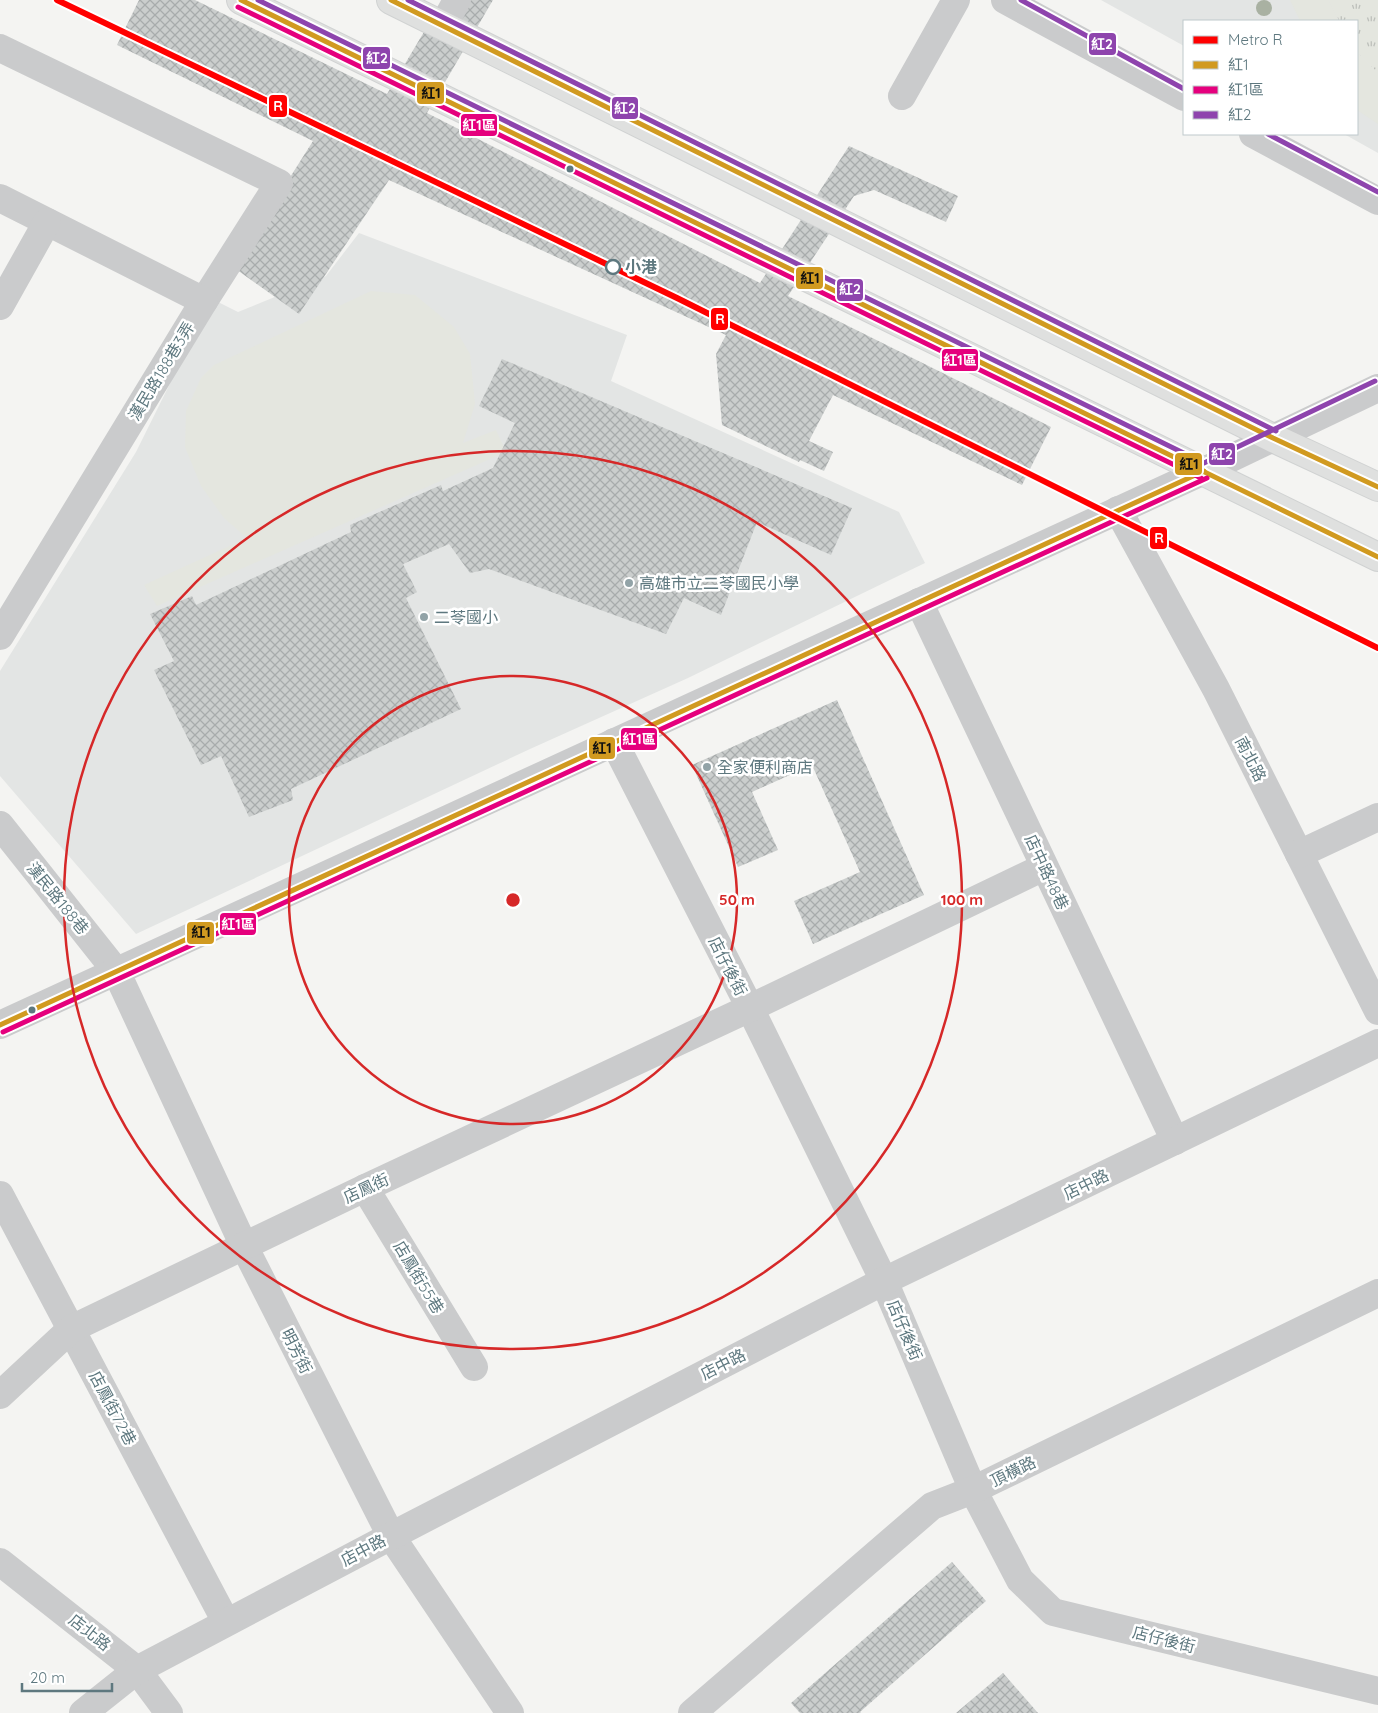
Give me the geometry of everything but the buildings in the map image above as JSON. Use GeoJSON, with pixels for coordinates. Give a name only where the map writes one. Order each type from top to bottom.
{"type":"FeatureCollection","features":[{"type":"Feature","properties":{"kind":"main road"},"geometry":{"type":"LineString","coordinates":[[241,0],[1378,557]]}},
{"type":"Feature","properties":{"kind":"main road"},"geometry":{"type":"LineString","coordinates":[[390,0],[1273,438],[1378,487]]}},
{"type":"Feature","properties":{"kind":"street"},"geometry":{"type":"LineString","coordinates":[[442,26],[457,0]]}},
{"type":"Feature","properties":{"kind":"street"},"geometry":{"type":"LineString","coordinates":[[902,96],[956,0]]}},
{"type":"Feature","properties":{"kind":"street"},"geometry":{"type":"LineString","coordinates":[[1005,0],[1183,96]]}},
{"type":"Feature","properties":{"kind":"street","name":"漢民路188巷3弄"},"geometry":{"type":"LineString","coordinates":[[0,48],[279,183],[204,301],[0,636]]}},
{"type":"Feature","properties":{"kind":"street"},"geometry":{"type":"LineString","coordinates":[[1255,135],[1378,201]]}},
{"type":"Feature","properties":{"kind":"street"},"geometry":{"type":"LineString","coordinates":[[0,198],[204,301]]}},
{"type":"Feature","properties":{"kind":"street"},"geometry":{"type":"LineString","coordinates":[[0,306],[47,222]]}},
{"type":"Feature","properties":{"kind":"street"},"geometry":{"type":"LineString","coordinates":[[0,1025],[1204,471],[1378,388]]}},
{"type":"Feature","properties":{"kind":"street","name":"南北路"},"geometry":{"type":"LineString","coordinates":[[1118,510],[1216,689],[1378,1011]]}},
{"type":"Feature","properties":{"kind":"street","name":"店中路48巷"},"geometry":{"type":"LineString","coordinates":[[919,602],[1175,1141]]}},
{"type":"Feature","properties":{"kind":"street","name":"店仔後街"},"geometry":{"type":"LineString","coordinates":[[614,742],[750,1008],[884,1281],[973,1490],[1020,1580],[1053,1612],[1378,1692]]}},
{"type":"Feature","properties":{"kind":"street"},"geometry":{"type":"LineString","coordinates":[[1299,854],[1378,817]]}},
{"type":"Feature","properties":{"kind":"street","name":"漢民路188巷"},"geometry":{"type":"LineString","coordinates":[[0,825],[116,971]]}},
{"type":"Feature","properties":{"kind":"street","name":"店鳳街"},"geometry":{"type":"LineString","coordinates":[[0,1395],[71,1329],[1044,867]]}},
{"type":"Feature","properties":{"kind":"street","name":"明芳街"},"geometry":{"type":"LineString","coordinates":[[116,971],[244,1246],[390,1536],[510,1713]]}},
{"type":"Feature","properties":{"kind":"street","name":"店中路"},"geometry":{"type":"LineString","coordinates":[[84,1713],[138,1670],[390,1536],[884,1281],[1378,1044]]}},
{"type":"Feature","properties":{"kind":"street","name":"店鳳街55巷"},"geometry":{"type":"LineString","coordinates":[[365,1188],[474,1367]]}},
{"type":"Feature","properties":{"kind":"street","name":"店鳳街72巷"},"geometry":{"type":"LineString","coordinates":[[0,1195],[226,1622]]}},
{"type":"Feature","properties":{"kind":"street","name":"頂橫路"},"geometry":{"type":"LineString","coordinates":[[692,1713],[932,1506],[973,1490],[1378,1292]]}},
{"type":"Feature","properties":{"kind":"street","name":"店北路"},"geometry":{"type":"LineString","coordinates":[[0,1562],[138,1670],[169,1713]]}},
{"type":"Feature","properties":{"kind":"shaded area"},"geometry":{"type":"Polygon","coordinates":[[[1101,0],[1378,0],[1378,153],[1346,135],[1358,135],[1358,20],[1183,20],[1183,45],[1101,0]]]}},
{"type":"Feature","properties":{"kind":"shaded area","name":"二苓國小"},"geometry":{"type":"Polygon","coordinates":[[[359,233],[627,335],[611,381],[899,512],[925,563],[688,678],[530,749],[136,934],[0,776],[0,671],[136,452],[212,299],[238,312],[326,276],[359,233]]]}},
{"type":"Feature","properties":{"kind":"green space"},"geometry":{"type":"Polygon","coordinates":[[[1290,0],[1329,0],[1339,20],[1300,20],[1290,0]]]}},
{"type":"Feature","properties":{"kind":"green space"},"geometry":{"type":"Polygon","coordinates":[[[1329,0],[1378,0],[1378,73],[1358,53],[1358,20],[1339,20],[1329,0]]]}},
{"type":"Feature","properties":{"kind":"green space"},"geometry":{"type":"Polygon","coordinates":[[[1358,53],[1378,73],[1378,124],[1358,111],[1358,53]]]}},
{"type":"Feature","properties":{"kind":"green space"},"geometry":{"type":"Polygon","coordinates":[[[371,291],[415,295],[454,327],[470,354],[475,404],[463,443],[496,430],[506,452],[157,606],[144,585],[247,538],[224,518],[201,486],[185,447],[186,411],[201,378],[214,365],[371,291]]]}},
{"type":"Feature","properties":{"kind":"metro line","name":"R"},"geometry":{"type":"LineString","coordinates":[[57,0],[677,298],[1378,648]]}},
{"type":"Feature","properties":{"kind":"transit line","name":"紅1"},"geometry":{"type":"LineString","coordinates":[[241,0],[1378,557]]}},
{"type":"Feature","properties":{"kind":"transit line","name":"紅2"},"geometry":{"type":"LineString","coordinates":[[258,0],[1204,463],[1375,381]]}},
{"type":"Feature","properties":{"kind":"transit line","name":"紅1"},"geometry":{"type":"LineString","coordinates":[[391,0],[1273,438],[1378,487]]}},
{"type":"Feature","properties":{"kind":"transit line","name":"紅2"},"geometry":{"type":"LineString","coordinates":[[408,0],[1276,431]]}},
{"type":"Feature","properties":{"kind":"transit line","name":"紅2"},"geometry":{"type":"LineString","coordinates":[[1021,0],[1183,88]]}},
{"type":"Feature","properties":{"kind":"transit line","name":"紅1區"},"geometry":{"type":"LineString","coordinates":[[238,7],[1201,478]]}},
{"type":"Feature","properties":{"kind":"transit line","name":"紅2"},"geometry":{"type":"LineString","coordinates":[[1270,135],[1378,192]]}},
{"type":"Feature","properties":{"kind":"transit line","name":"紅1"},"geometry":{"type":"LineString","coordinates":[[0,1025],[1204,471]]}},
{"type":"Feature","properties":{"kind":"transit line","name":"紅1區"},"geometry":{"type":"LineString","coordinates":[[3,1032],[1207,478]]}},
{"type":"Feature","properties":{"kind":"place","name":"小港"},"geometry":{"type":"Point","coordinates":[613,267]}},
{"type":"Feature","properties":{"kind":"place","name":"高雄市立二苓國民小學"},"geometry":{"type":"Point","coordinates":[629,583]}},
{"type":"Feature","properties":{"kind":"place","name":"二苓國小"},"geometry":{"type":"Point","coordinates":[424,617]}},
{"type":"Feature","properties":{"kind":"place","name":"全家便利商店"},"geometry":{"type":"Point","coordinates":[707,767]}}]}
